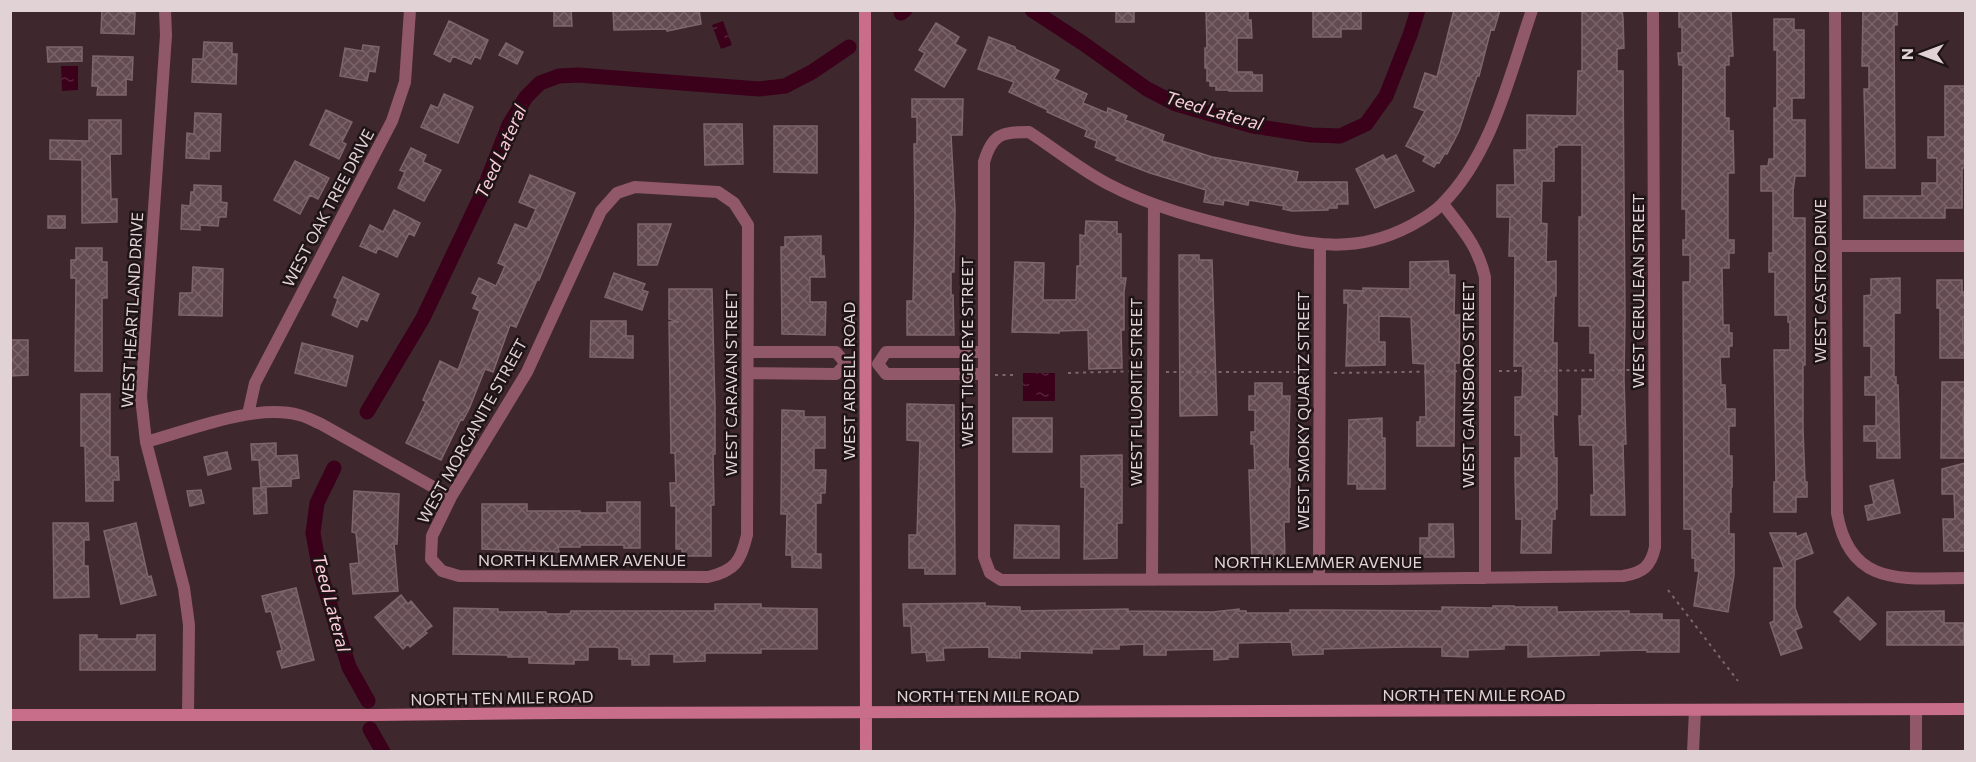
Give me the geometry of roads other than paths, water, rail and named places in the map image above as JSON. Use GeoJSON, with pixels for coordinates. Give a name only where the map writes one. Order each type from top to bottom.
{"type":"FeatureCollection","features":[{"type":"Feature","properties":{"kind":"main road","name":"WEST ARDELL ROAD"},"geometry":{"type":"LineString","coordinates":[[865,10],[872,364],[866,752]]}},
{"type":"Feature","properties":{"kind":"main road","name":"NORTH TEN MILE ROAD"},"geometry":{"type":"LineString","coordinates":[[10,715],[1965,709]]}},
{"type":"Feature","properties":{"kind":"street","name":"WEST HEARTLAND DRIVE"},"geometry":{"type":"LineString","coordinates":[[165,10],[166,35],[141,397],[146,442],[184,588],[189,625],[188,715]]}},
{"type":"Feature","properties":{"kind":"street","name":"WEST OAK TREE DRIVE"},"geometry":{"type":"LineString","coordinates":[[248,414],[255,383],[392,121],[405,82],[411,10]]}},
{"type":"Feature","properties":{"kind":"street"},"geometry":{"type":"LineString","coordinates":[[1154,205],[1181,215],[1295,241],[1320,244],[1342,245],[1380,240],[1420,221],[1443,204],[1468,173],[1487,139],[1532,10]]}},
{"type":"Feature","properties":{"kind":"street","name":"WEST CERULEAN STREET"},"geometry":{"type":"LineString","coordinates":[[1646,569],[1653,558],[1655,547],[1653,10]]}},
{"type":"Feature","properties":{"kind":"street","name":"WEST CASTRO DRIVE"},"geometry":{"type":"LineString","coordinates":[[1834,10],[1837,513],[1841,533],[1849,550],[1863,564],[1881,574],[1900,578],[1965,578]]}},
{"type":"Feature","properties":{"kind":"street","name":"WEST TIGER EYE STREET"},"geometry":{"type":"LineString","coordinates":[[990,573],[984,557],[983,374],[984,162],[989,144],[999,135],[1029,132],[1107,184],[1154,205]]}},
{"type":"Feature","properties":{"kind":"street","name":"WEST MORGANITE STREET"},"geometry":{"type":"LineString","coordinates":[[431,560],[432,536],[451,497],[527,372],[601,211],[617,193],[636,187],[718,192],[734,203]]}},
{"type":"Feature","properties":{"kind":"street","name":"WEST CARAVAN STREET"},"geometry":{"type":"LineString","coordinates":[[734,203],[748,225],[747,535],[744,551],[736,565]]}},
{"type":"Feature","properties":{"kind":"street","name":"WEST GAINSBORO STREET"},"geometry":{"type":"LineString","coordinates":[[1443,204],[1481,257],[1485,277],[1485,578]]}},
{"type":"Feature","properties":{"kind":"street","name":"WEST FLUORITE STREET"},"geometry":{"type":"LineString","coordinates":[[1152,580],[1154,205]]}},
{"type":"Feature","properties":{"kind":"street","name":"WEST SMOKY QUARTZ STREET"},"geometry":{"type":"LineString","coordinates":[[1318,578],[1320,244]]}},
{"type":"Feature","properties":{"kind":"street"},"geometry":{"type":"LineString","coordinates":[[1836,246],[1965,246]]}},
{"type":"Feature","properties":{"kind":"street"},"geometry":{"type":"LineString","coordinates":[[748,352],[836,352],[846,364]]}},
{"type":"Feature","properties":{"kind":"street"},"geometry":{"type":"LineString","coordinates":[[872,364],[886,352],[983,352]]}},
{"type":"Feature","properties":{"kind":"street"},"geometry":{"type":"LineString","coordinates":[[748,374],[836,374],[846,364],[872,364],[886,374],[983,374]]}},
{"type":"Feature","properties":{"kind":"street"},"geometry":{"type":"LineString","coordinates":[[146,442],[248,414],[274,412],[299,415],[321,424],[451,497]]}},
{"type":"Feature","properties":{"kind":"street","name":"NORTH KLEMMER AVENUE"},"geometry":{"type":"LineString","coordinates":[[431,560],[442,572],[459,576],[708,577],[722,574],[736,565]]}},
{"type":"Feature","properties":{"kind":"street","name":"NORTH KLEMMER AVENUE"},"geometry":{"type":"LineString","coordinates":[[990,573],[1001,580],[1485,578],[1623,576],[1646,569]]}},
{"type":"Feature","properties":{"kind":"street"},"geometry":{"type":"LineString","coordinates":[[1692,752],[1695,710]]}},
{"type":"Feature","properties":{"kind":"street"},"geometry":{"type":"LineString","coordinates":[[1916,710],[1916,752]]}},
{"type":"Feature","properties":{"kind":"water"},"geometry":{"type":"Polygon","coordinates":[[[723,21],[732,45],[721,49],[712,25],[723,21]]]}},
{"type":"Feature","properties":{"kind":"water"},"geometry":{"type":"Polygon","coordinates":[[[61,66],[78,66],[78,90],[62,91],[61,66]]]}},
{"type":"Feature","properties":{"kind":"water"},"geometry":{"type":"Polygon","coordinates":[[[1023,373],[1055,373],[1055,401],[1023,401],[1023,373]]]}},
{"type":"Feature","properties":{"kind":"waterway","name":"Teed Lateral"},"geometry":{"type":"LineString","coordinates":[[901,13],[905,10]]}},
{"type":"Feature","properties":{"kind":"waterway","name":"Teed Lateral"},"geometry":{"type":"LineString","coordinates":[[1032,10],[1147,89],[1176,104],[1253,126],[1311,135],[1340,136],[1366,124],[1386,96],[1418,10]]}},
{"type":"Feature","properties":{"kind":"waterway","name":"Teed Lateral"},"geometry":{"type":"LineString","coordinates":[[367,412],[423,318],[481,196],[509,125],[526,97],[540,83],[559,76],[578,75],[759,89],[785,86],[812,72],[849,47]]}},
{"type":"Feature","properties":{"kind":"waterway","name":"Teed Lateral"},"geometry":{"type":"LineString","coordinates":[[334,468],[317,503],[313,533],[320,572],[349,667],[368,701]]}},
{"type":"Feature","properties":{"kind":"waterway","name":"Teed Lateral"},"geometry":{"type":"LineString","coordinates":[[370,729],[383,752]]}}]}
